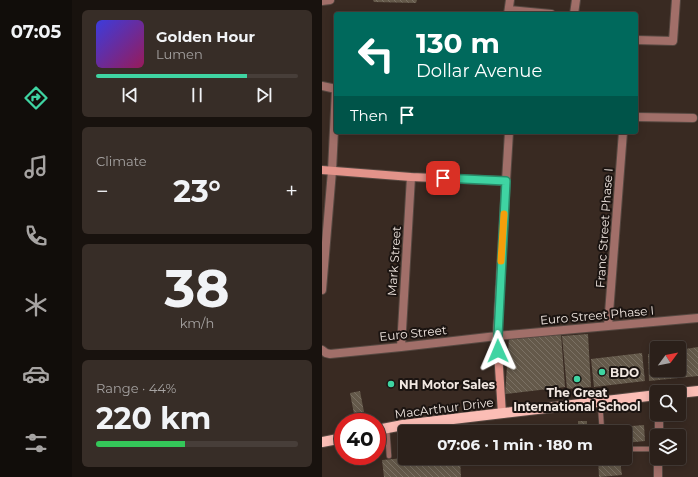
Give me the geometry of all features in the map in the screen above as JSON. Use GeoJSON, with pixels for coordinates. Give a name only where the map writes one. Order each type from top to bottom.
{"type":"FeatureCollection","features":[{"type":"Feature","properties":{"kind":"main road"},"geometry":{"type":"LineString","coordinates":[[686,392],[698,390]]}},
{"type":"Feature","properties":{"kind":"main road","name":"MacArthur Drive"},"geometry":{"type":"LineString","coordinates":[[386,428],[650,396]]}},
{"type":"Feature","properties":{"kind":"main road"},"geometry":{"type":"LineString","coordinates":[[322,442],[334,440]]}},
{"type":"Feature","properties":{"kind":"street"},"geometry":{"type":"LineString","coordinates":[[322,1],[330,0]]}},
{"type":"Feature","properties":{"kind":"street"},"geometry":{"type":"LineString","coordinates":[[508,12],[510,0]]}},
{"type":"Feature","properties":{"kind":"street"},"geometry":{"type":"LineString","coordinates":[[574,12],[576,0]]}},
{"type":"Feature","properties":{"kind":"street"},"geometry":{"type":"LineString","coordinates":[[638,40],[673,41],[676,0]]}},
{"type":"Feature","properties":{"kind":"street"},"geometry":{"type":"LineString","coordinates":[[322,86],[334,89]]}},
{"type":"Feature","properties":{"kind":"street"},"geometry":{"type":"LineString","coordinates":[[638,118],[693,118]]}},
{"type":"Feature","properties":{"kind":"street"},"geometry":{"type":"LineString","coordinates":[[322,290],[324,244],[332,171],[334,130]]}},
{"type":"Feature","properties":{"kind":"street"},"geometry":{"type":"LineString","coordinates":[[502,414],[498,336],[509,134]]}},
{"type":"Feature","properties":{"kind":"street","name":"Franc Street Phase I"},"geometry":{"type":"LineString","coordinates":[[608,326],[623,134]]}},
{"type":"Feature","properties":{"kind":"street"},"geometry":{"type":"LineString","coordinates":[[322,170],[411,177],[506,181]]}},
{"type":"Feature","properties":{"kind":"street","name":"Mark Street"},"geometry":{"type":"LineString","coordinates":[[400,347],[411,177]]}},
{"type":"Feature","properties":{"kind":"street","name":"Euro Street Phase I"},"geometry":{"type":"LineString","coordinates":[[498,336],[698,318]]}},
{"type":"Feature","properties":{"kind":"street","name":"Euro Street"},"geometry":{"type":"LineString","coordinates":[[322,350],[330,354],[498,336]]}},
{"type":"Feature","properties":{"kind":"street"},"geometry":{"type":"LineString","coordinates":[[658,465],[658,477]]}},
{"type":"Feature","properties":{"kind":"lane"},"geometry":{"type":"LineString","coordinates":[[600,402],[602,425]]}},
{"type":"Feature","properties":{"kind":"lane"},"geometry":{"type":"LineString","coordinates":[[386,444],[389,456]]}},
{"type":"Feature","properties":{"kind":"lane"},"geometry":{"type":"LineString","coordinates":[[632,449],[650,449]]}},
{"type":"Feature","properties":{"kind":"building"},"geometry":{"type":"Polygon","coordinates":[[[373,0],[417,0],[416,3],[374,2],[373,0]]]}},
{"type":"Feature","properties":{"kind":"building"},"geometry":{"type":"Polygon","coordinates":[[[561,334],[565,387],[505,394],[509,338],[561,334]]]}},
{"type":"Feature","properties":{"kind":"building"},"geometry":{"type":"Polygon","coordinates":[[[588,334],[591,387],[567,389],[562,336],[588,334]]]}},
{"type":"Feature","properties":{"kind":"building"},"geometry":{"type":"Polygon","coordinates":[[[698,347],[698,376],[649,381],[648,354],[650,354],[650,377],[686,377],[686,349],[698,347]]]}},
{"type":"Feature","properties":{"kind":"building"},"geometry":{"type":"Polygon","coordinates":[[[642,353],[645,381],[594,387],[591,359],[642,353]]]}},
{"type":"Feature","properties":{"kind":"building"},"geometry":{"type":"Polygon","coordinates":[[[360,391],[364,412],[354,413],[350,393],[360,391]]]}},
{"type":"Feature","properties":{"kind":"building"},"geometry":{"type":"Polygon","coordinates":[[[578,421],[587,421],[587,425],[578,425],[578,421]]]}},
{"type":"Feature","properties":{"kind":"building"},"geometry":{"type":"Polygon","coordinates":[[[644,425],[645,441],[632,442],[632,426],[644,425]]]}},
{"type":"Feature","properties":{"kind":"building"},"geometry":{"type":"Polygon","coordinates":[[[398,459],[398,465],[460,465],[461,477],[384,477],[383,465],[386,465],[386,460],[398,459]]]}},
{"type":"Feature","properties":{"kind":"building"},"geometry":{"type":"Polygon","coordinates":[[[598,465],[621,465],[622,475],[599,477],[598,465]]]}},
{"type":"Feature","properties":{"kind":"slow traffic"},"geometry":{"type":"LineString","coordinates":[[501,261],[504,214]]}},
{"type":"Feature","properties":{"kind":"place","name":"BDO"},"geometry":{"type":"Point","coordinates":[602,372]}},
{"type":"Feature","properties":{"kind":"place","name":"The Great International School"},"geometry":{"type":"Point","coordinates":[577,379]}},
{"type":"Feature","properties":{"kind":"place","name":"NH Motor Sales"},"geometry":{"type":"Point","coordinates":[391,384]}},
{"type":"Feature","properties":{"kind":"route"},"geometry":{"type":"LineString","coordinates":[[443,178],[506,181],[498,351]]}}]}
